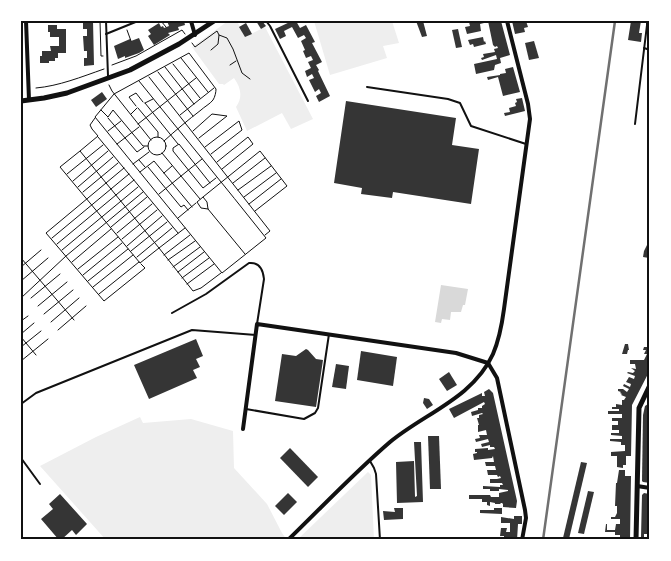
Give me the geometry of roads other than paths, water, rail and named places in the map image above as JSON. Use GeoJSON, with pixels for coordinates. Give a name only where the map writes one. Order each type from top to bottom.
{"type":"FeatureCollection","features":[{"type":"Feature","properties":{"kind":"street"},"geometry":{"type":"LineString","coordinates":[[26,21],[29,100]]}},
{"type":"Feature","properties":{"kind":"street"},"geometry":{"type":"LineString","coordinates":[[191,21],[195,35]]}},
{"type":"Feature","properties":{"kind":"street"},"geometry":{"type":"LineString","coordinates":[[21,101],[67,93],[136,68],[195,35],[214,21]]}},
{"type":"Feature","properties":{"kind":"street"},"geometry":{"type":"LineString","coordinates":[[288,540],[396,437],[463,393],[479,377],[496,348],[503,318],[530,119],[507,21]]}},
{"type":"Feature","properties":{"kind":"street"},"geometry":{"type":"LineString","coordinates":[[21,45],[27,45]]}},
{"type":"Feature","properties":{"kind":"street"},"geometry":{"type":"LineString","coordinates":[[243,429],[257,324],[456,352],[488,363],[497,378],[525,510],[526,522],[522,540]]}},
{"type":"Feature","properties":{"kind":"street"},"geometry":{"type":"LineString","coordinates":[[636,540],[638,408],[650,385]]}},
{"type":"Feature","properties":{"kind":"street"},"geometry":{"type":"LineString","coordinates":[[643,398],[650,398]]}},
{"type":"Feature","properties":{"kind":"street"},"geometry":{"type":"LineString","coordinates":[[637,486],[650,488]]}},
{"type":"Feature","properties":{"kind":"lane"},"geometry":{"type":"LineString","coordinates":[[106,21],[108,78]]}},
{"type":"Feature","properties":{"kind":"lane"},"geometry":{"type":"LineString","coordinates":[[106,34],[138,21]]}},
{"type":"Feature","properties":{"kind":"lane"},"geometry":{"type":"LineString","coordinates":[[266,21],[308,101]]}},
{"type":"Feature","properties":{"kind":"lane"},"geometry":{"type":"LineString","coordinates":[[634,124],[647,21]]}},
{"type":"Feature","properties":{"kind":"lane"},"geometry":{"type":"LineString","coordinates":[[644,48],[650,50]]}},
{"type":"Feature","properties":{"kind":"lane"},"geometry":{"type":"LineString","coordinates":[[367,87],[448,99],[460,103],[471,126],[527,144]]}},
{"type":"Feature","properties":{"kind":"lane"},"geometry":{"type":"LineString","coordinates":[[172,313],[206,294],[249,263],[255,262],[261,268],[264,279],[257,324]]}},
{"type":"Feature","properties":{"kind":"lane"},"geometry":{"type":"LineString","coordinates":[[21,404],[36,393],[192,330],[256,335]]}},
{"type":"Feature","properties":{"kind":"lane"},"geometry":{"type":"LineString","coordinates":[[246,409],[304,419],[315,413],[318,408],[329,334]]}},
{"type":"Feature","properties":{"kind":"lane"},"geometry":{"type":"LineString","coordinates":[[21,458],[40,484]]}},
{"type":"Feature","properties":{"kind":"lane"},"geometry":{"type":"LineString","coordinates":[[370,461],[376,474],[380,540]]}},
{"type":"Feature","properties":{"kind":"railway"},"geometry":{"type":"LineString","coordinates":[[543,540],[615,21]]}}]}
